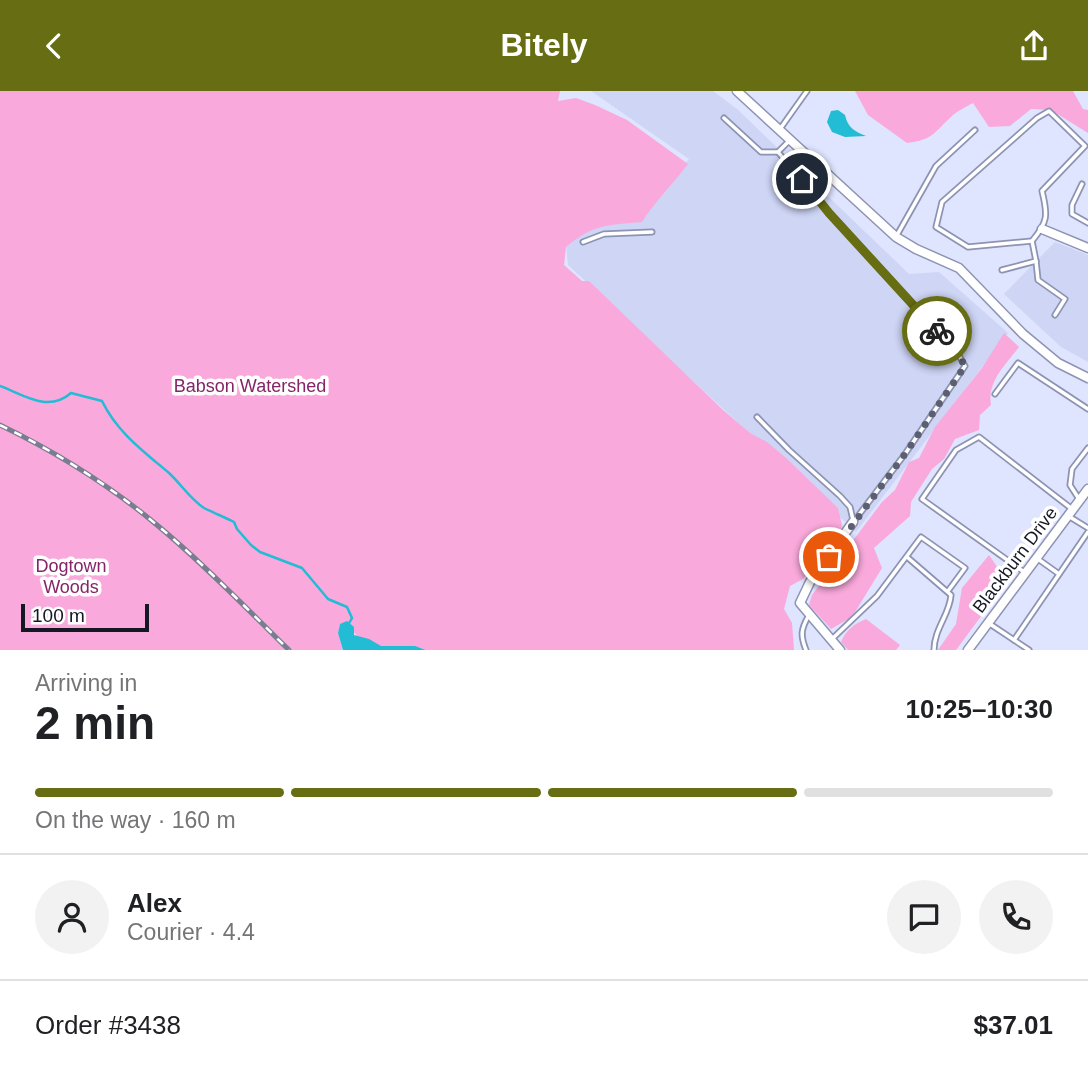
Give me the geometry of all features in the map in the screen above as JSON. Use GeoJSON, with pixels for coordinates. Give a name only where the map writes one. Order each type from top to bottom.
{"type":"FeatureCollection","features":[{"type":"Feature","properties":{"kind":"street"},"geometry":{"type":"LineString","coordinates":[[737,91],[896,237],[959,268],[1023,334],[1058,363],[1088,378]]}},
{"type":"Feature","properties":{"kind":"street"},"geometry":{"type":"LineString","coordinates":[[1042,229],[1088,248]]}},
{"type":"Feature","properties":{"kind":"street","name":"Blackburn Drive"},"geometry":{"type":"LineString","coordinates":[[968,650],[1088,490]]}},
{"type":"Feature","properties":{"kind":"street"},"geometry":{"type":"LineString","coordinates":[[840,650],[800,603],[801,596],[853,522]]}},
{"type":"Feature","properties":{"kind":"lane"},"geometry":{"type":"LineString","coordinates":[[779,130],[807,91]]}},
{"type":"Feature","properties":{"kind":"lane"},"geometry":{"type":"LineString","coordinates":[[1049,111],[1086,146],[1042,191],[1047,214],[1042,229],[1031,241],[968,247],[936,227],[942,202],[1037,118],[1049,111]]}},
{"type":"Feature","properties":{"kind":"lane"},"geometry":{"type":"LineString","coordinates":[[724,118],[761,152],[778,152],[790,140]]}},
{"type":"Feature","properties":{"kind":"lane"},"geometry":{"type":"LineString","coordinates":[[896,237],[936,166],[975,130]]}},
{"type":"Feature","properties":{"kind":"lane"},"geometry":{"type":"LineString","coordinates":[[778,152],[829,213],[957,352],[965,366],[905,454],[853,522]]}},
{"type":"Feature","properties":{"kind":"lane"},"geometry":{"type":"LineString","coordinates":[[1082,184],[1072,205],[1072,214],[1087,223]]}},
{"type":"Feature","properties":{"kind":"lane"},"geometry":{"type":"LineString","coordinates":[[583,243],[604,234],[652,232]]}},
{"type":"Feature","properties":{"kind":"lane"},"geometry":{"type":"LineString","coordinates":[[1031,241],[1038,280],[1065,299],[1055,315]]}},
{"type":"Feature","properties":{"kind":"lane"},"geometry":{"type":"LineString","coordinates":[[1002,270],[1036,261]]}},
{"type":"Feature","properties":{"kind":"lane"},"geometry":{"type":"LineString","coordinates":[[995,394],[1018,363],[1088,409]]}},
{"type":"Feature","properties":{"kind":"lane"},"geometry":{"type":"LineString","coordinates":[[757,417],[840,496],[850,507],[853,522]]}},
{"type":"Feature","properties":{"kind":"lane"},"geometry":{"type":"LineString","coordinates":[[1014,640],[1088,530],[979,437],[956,450],[922,499],[1026,573]]}},
{"type":"Feature","properties":{"kind":"lane"},"geometry":{"type":"LineString","coordinates":[[1080,500],[1070,485],[1072,468],[1088,448]]}},
{"type":"Feature","properties":{"kind":"lane"},"geometry":{"type":"LineString","coordinates":[[831,640],[877,596],[921,537],[965,568],[948,591]]}},
{"type":"Feature","properties":{"kind":"lane"},"geometry":{"type":"LineString","coordinates":[[907,557],[951,595],[937,630],[933,650]]}},
{"type":"Feature","properties":{"kind":"lane"},"geometry":{"type":"LineString","coordinates":[[1036,558],[1059,574]]}},
{"type":"Feature","properties":{"kind":"lane"},"geometry":{"type":"LineString","coordinates":[[806,650],[801,629],[809,615]]}},
{"type":"Feature","properties":{"kind":"lane"},"geometry":{"type":"LineString","coordinates":[[988,623],[1029,650]]}},
{"type":"Feature","properties":{"kind":"shaded area"},"geometry":{"type":"Polygon","coordinates":[[[591,91],[713,91],[737,109],[909,274],[939,272],[1008,333],[856,532],[568,265],[565,232],[636,220],[689,159],[591,91]]]}},
{"type":"Feature","properties":{"kind":"shaded area"},"geometry":{"type":"Polygon","coordinates":[[[1055,242],[1088,255],[1088,362],[1061,347],[1004,294],[1055,242]]]}},
{"type":"Feature","properties":{"kind":"green space","name":"Babson Watershed"},"geometry":{"type":"Polygon","coordinates":[[[0,91],[560,91],[558,101],[576,98],[627,120],[688,164],[642,222],[610,225],[584,234],[566,247],[564,265],[582,281],[589,281],[723,410],[786,458],[838,508],[842,525],[839,536],[803,579],[790,586],[784,609],[792,623],[794,650],[426,650],[411,646],[381,646],[358,637],[340,624],[338,633],[343,650],[0,650],[0,91]]]}},
{"type":"Feature","properties":{"kind":"green space"},"geometry":{"type":"Polygon","coordinates":[[[855,91],[1073,91],[1083,109],[1088,110],[1088,133],[1051,110],[1031,109],[1010,126],[989,127],[973,103],[955,113],[929,137],[907,143],[868,115],[855,91]]]}},
{"type":"Feature","properties":{"kind":"green space"},"geometry":{"type":"Polygon","coordinates":[[[1004,333],[1019,347],[995,381],[991,405],[980,415],[979,430],[955,439],[944,459],[932,469],[911,502],[910,516],[874,548],[882,568],[852,617],[831,629],[809,605],[812,595],[882,502],[895,490],[909,462],[919,458],[935,427],[982,368],[1004,333]]]}},
{"type":"Feature","properties":{"kind":"green space"},"geometry":{"type":"Polygon","coordinates":[[[989,555],[1004,577],[1002,588],[956,650],[938,650],[956,624],[962,588],[989,555]]]}},
{"type":"Feature","properties":{"kind":"green space"},"geometry":{"type":"Polygon","coordinates":[[[866,619],[900,645],[896,650],[848,650],[841,642],[843,638],[851,628],[866,619]]]}},
{"type":"Feature","properties":{"kind":"water"},"geometry":{"type":"Polygon","coordinates":[[[838,110],[845,115],[852,129],[866,136],[845,137],[832,132],[827,122],[831,111],[838,110]]]}},
{"type":"Feature","properties":{"kind":"water"},"geometry":{"type":"Polygon","coordinates":[[[347,621],[354,627],[354,635],[381,646],[415,646],[426,650],[343,650],[338,633],[340,624],[347,621]]]}},
{"type":"Feature","properties":{"kind":"waterway"},"geometry":{"type":"LineString","coordinates":[[0,386],[45,402],[54,402],[71,393],[102,401],[123,432],[199,504],[234,522],[237,529],[260,552],[302,568],[328,599],[347,607],[352,618],[348,625]]}},
{"type":"Feature","properties":{"kind":"railway"},"geometry":{"type":"LineString","coordinates":[[0,425],[82,470],[139,510],[225,586],[289,650]]}},
{"type":"Feature","properties":{"kind":"way so far"},"geometry":{"type":"LineString","coordinates":[[829,557],[853,522],[871,502],[965,366],[957,352],[937,331]]}},
{"type":"Feature","properties":{"kind":"route"},"geometry":{"type":"LineString","coordinates":[[802,179],[829,213],[937,331]]}},
{"type":"Feature","properties":{"kind":"park label","name":"Dogtown Woods"},"geometry":{"type":"Point","coordinates":[71,576]}}]}
